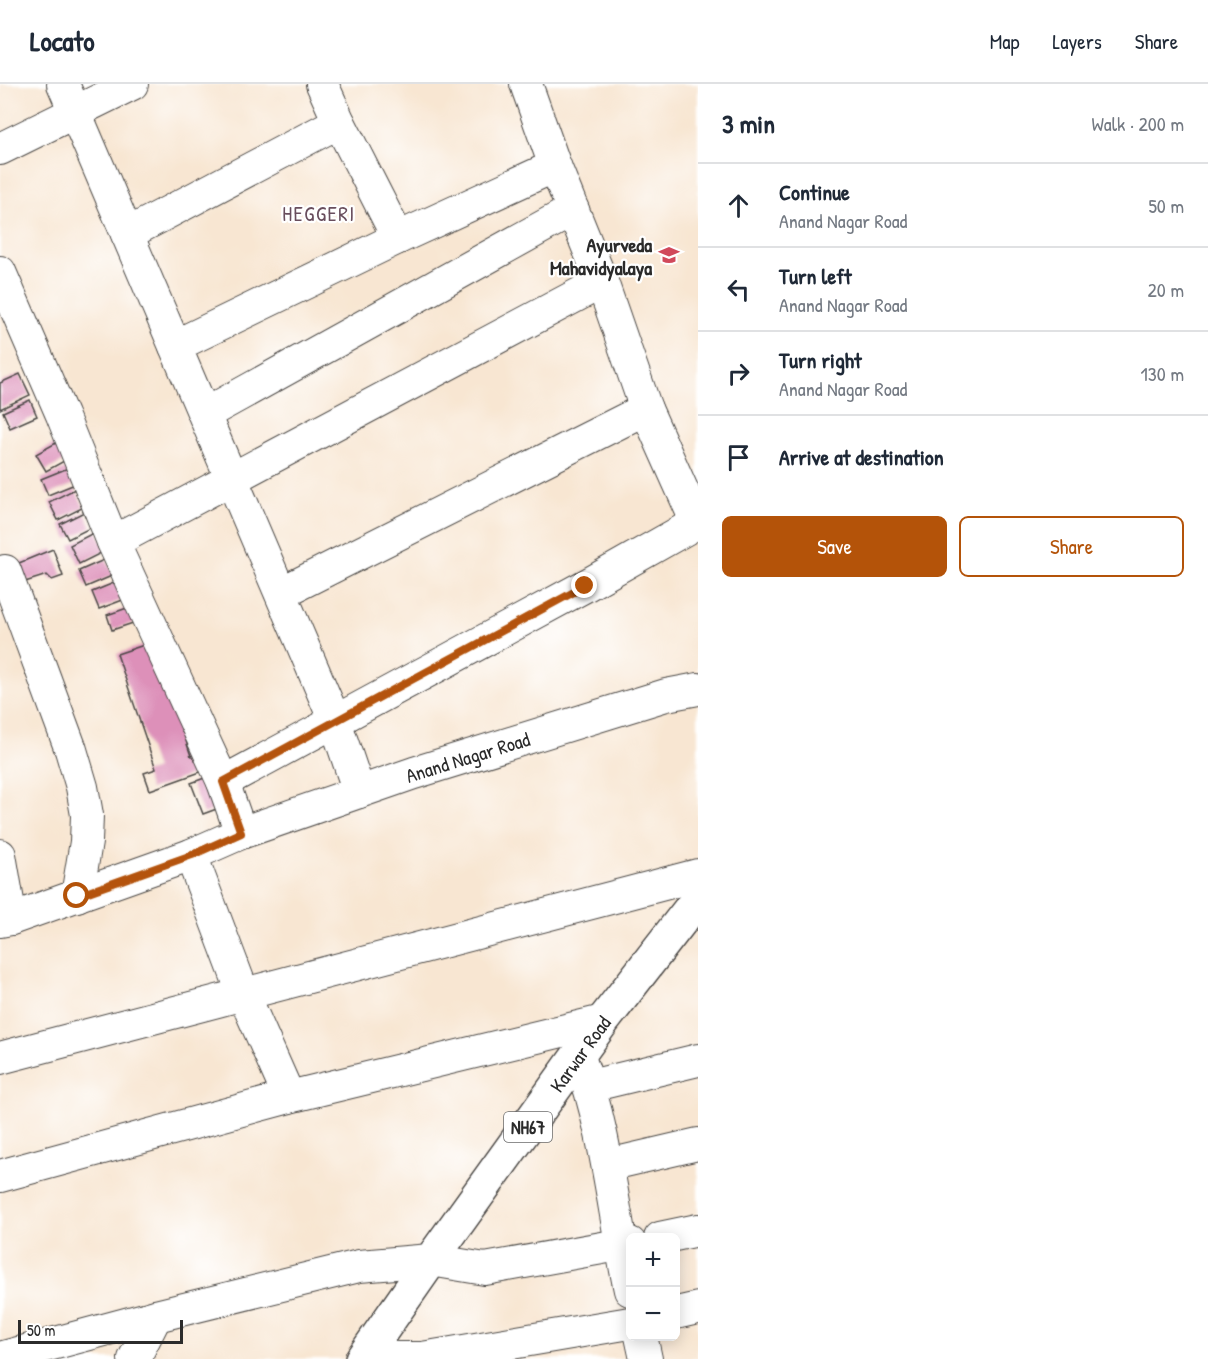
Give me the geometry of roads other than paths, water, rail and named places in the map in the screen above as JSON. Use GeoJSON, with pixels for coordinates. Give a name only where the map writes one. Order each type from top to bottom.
{"type":"FeatureCollection","features":[{"type":"Feature","properties":{"kind":"highway","name":"Karwar Road"},"geometry":{"type":"LineString","coordinates":[[363,1359],[431,1260],[584,1072],[603,1021],[698,899]]}},
{"type":"Feature","properties":{"kind":"street"},"geometry":{"type":"LineString","coordinates":[[63,84],[335,721],[359,792]]}},
{"type":"Feature","properties":{"kind":"street"},"geometry":{"type":"LineString","coordinates":[[0,149],[132,84]]}},
{"type":"Feature","properties":{"kind":"street"},"geometry":{"type":"LineString","coordinates":[[322,84],[398,238]]}},
{"type":"Feature","properties":{"kind":"street"},"geometry":{"type":"LineString","coordinates":[[223,782],[585,586],[697,522],[646,409],[602,282],[555,166],[526,84]]}},
{"type":"Feature","properties":{"kind":"street"},"geometry":{"type":"LineString","coordinates":[[127,234],[339,122]]}},
{"type":"Feature","properties":{"kind":"street"},"geometry":{"type":"LineString","coordinates":[[175,346],[398,238],[555,166]]}},
{"type":"Feature","properties":{"kind":"street"},"geometry":{"type":"LineString","coordinates":[[205,414],[573,210]]}},
{"type":"Feature","properties":{"kind":"street"},"geometry":{"type":"LineString","coordinates":[[0,272],[62,415],[113,542],[223,782],[241,833]]}},
{"type":"Feature","properties":{"kind":"street"},"geometry":{"type":"LineString","coordinates":[[113,542],[602,282]]}},
{"type":"Feature","properties":{"kind":"street"},"geometry":{"type":"LineString","coordinates":[[281,593],[646,409]]}},
{"type":"Feature","properties":{"kind":"street"},"geometry":{"type":"LineString","coordinates":[[5,571],[71,750],[84,796],[87,815],[86,842],[77,896]]}},
{"type":"Feature","properties":{"kind":"street","name":"Anand Nagar Road"},"geometry":{"type":"LineString","coordinates":[[6,920],[192,855],[241,833],[414,773],[666,695],[698,689]]}},
{"type":"Feature","properties":{"kind":"street"},"geometry":{"type":"LineString","coordinates":[[0,855],[6,920]]}},
{"type":"Feature","properties":{"kind":"street"},"geometry":{"type":"LineString","coordinates":[[192,855],[243,993],[290,1097]]}},
{"type":"Feature","properties":{"kind":"street"},"geometry":{"type":"LineString","coordinates":[[0,1058],[698,875]]}},
{"type":"Feature","properties":{"kind":"street"},"geometry":{"type":"LineString","coordinates":[[0,1176],[290,1097],[603,1021]]}},
{"type":"Feature","properties":{"kind":"street"},"geometry":{"type":"LineString","coordinates":[[0,1358],[156,1316],[358,1266],[431,1260],[485,1269],[626,1244],[584,1072],[698,1060]]}},
{"type":"Feature","properties":{"kind":"street"},"geometry":{"type":"LineString","coordinates":[[608,1165],[698,1144]]}},
{"type":"Feature","properties":{"kind":"street"},"geometry":{"type":"LineString","coordinates":[[680,1234],[698,1230]]}},
{"type":"Feature","properties":{"kind":"street"},"geometry":{"type":"LineString","coordinates":[[680,1312],[698,1308]]}},
{"type":"Feature","properties":{"kind":"street"},"geometry":{"type":"LineString","coordinates":[[134,1359],[156,1316]]}},
{"type":"Feature","properties":{"kind":"street"},"geometry":{"type":"LineString","coordinates":[[363,1359],[422,1358],[626,1324]]}},
{"type":"Feature","properties":{"kind":"street"},"geometry":{"type":"LineString","coordinates":[[642,1341],[646,1359]]}},
{"type":"Feature","properties":{"kind":"place","name":"Ayurveda Mahavidyalaya"},"geometry":{"type":"Point","coordinates":[669,255]}},
{"type":"Feature","properties":{"kind":"district","name":"HEGGERI"},"geometry":{"type":"Point","coordinates":[319,213]}}]}
